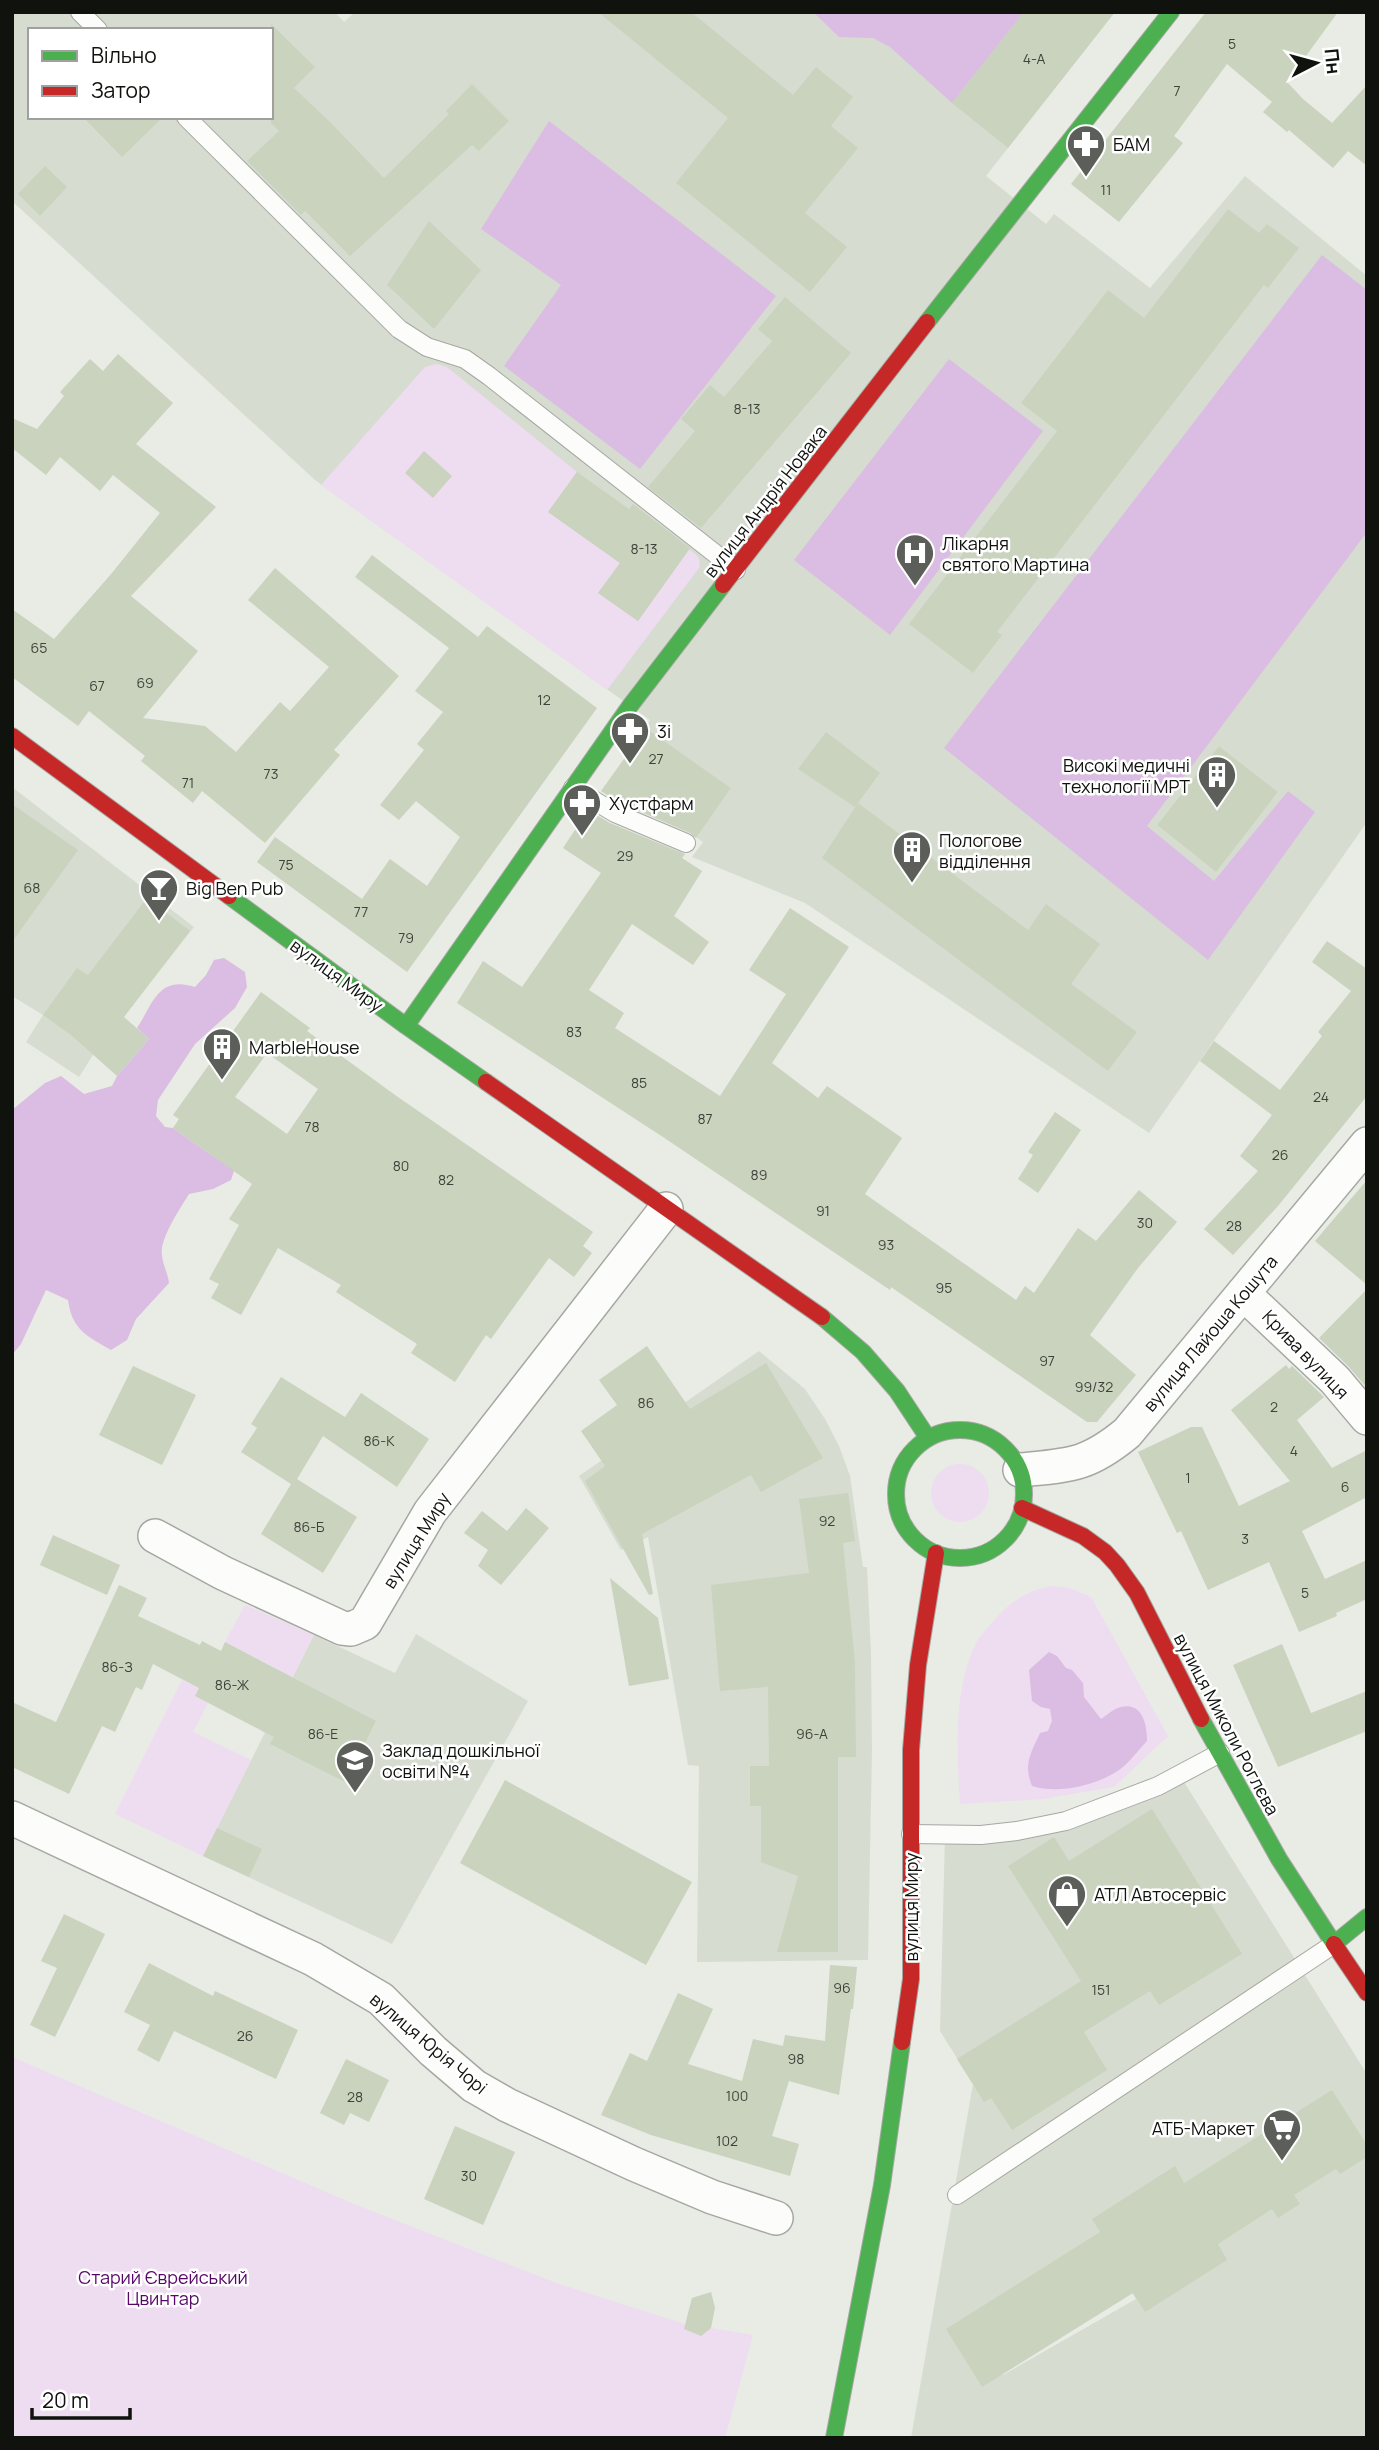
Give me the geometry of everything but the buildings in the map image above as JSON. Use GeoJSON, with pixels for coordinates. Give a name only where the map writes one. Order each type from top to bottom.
{"type":"FeatureCollection","features":[{"type":"Feature","properties":{"kind":"main road","name":"вулиця Андрія Новака"},"geometry":{"type":"LineString","coordinates":[[406,1026],[630,706],[1019,203],[1171,12]]}},
{"type":"Feature","properties":{"kind":"main road","name":"вулиця Миру"},"geometry":{"type":"LineString","coordinates":[[12,736],[406,1026],[814,1310],[863,1352],[897,1391],[928,1438]]}},
{"type":"Feature","properties":{"kind":"main road"},"geometry":{"type":"LineString","coordinates":[[959,1429],[978,1432],[996,1440],[1010,1453],[1020,1470],[1024,1489],[1022,1508],[1014,1527],[1001,1542],[984,1552],[965,1558],[936,1553],[922,1547],[911,1537],[900,1519],[896,1498],[898,1477],[907,1458],[928,1438],[939,1432],[959,1429]]}},
{"type":"Feature","properties":{"kind":"main road","name":"вулиця Миколи Роглєва"},"geometry":{"type":"LineString","coordinates":[[1022,1508],[1066,1527],[1098,1546],[1114,1560],[1137,1593],[1264,1835],[1367,1993]]}},
{"type":"Feature","properties":{"kind":"main road","name":"вулиця Миру"},"geometry":{"type":"LineString","coordinates":[[834,2438],[869,2260],[893,2117],[911,1979],[911,1750],[918,1665],[936,1553]]}},
{"type":"Feature","properties":{"kind":"main road"},"geometry":{"type":"LineString","coordinates":[[1334,1944],[1367,1917]]}},
{"type":"Feature","properties":{"kind":"street","name":"вулиця Лайоша Кошута"},"geometry":{"type":"LineString","coordinates":[[1020,1470],[1062,1466],[1088,1460],[1127,1433],[1367,1143]]}},
{"type":"Feature","properties":{"kind":"street","name":"вулиця Миру"},"geometry":{"type":"LineString","coordinates":[[155,1535],[223,1573],[342,1628],[360,1627],[365,1623],[430,1512],[666,1209]]}},
{"type":"Feature","properties":{"kind":"street","name":"Крива вулиця"},"geometry":{"type":"LineString","coordinates":[[1243,1293],[1335,1380],[1367,1418]]}},
{"type":"Feature","properties":{"kind":"street","name":"вулиця Юрія Чорі"},"geometry":{"type":"LineString","coordinates":[[12,1818],[313,1959],[381,2000],[433,2051],[474,2086],[507,2105],[712,2197],[776,2218]]}},
{"type":"Feature","properties":{"kind":"lane"},"geometry":{"type":"LineString","coordinates":[[80,12],[96,28]]}},
{"type":"Feature","properties":{"kind":"lane"},"geometry":{"type":"LineString","coordinates":[[188,119],[400,329],[427,347],[465,359],[489,376],[736,570]]}},
{"type":"Feature","properties":{"kind":"lane"},"geometry":{"type":"LineString","coordinates":[[573,788],[615,813],[686,843]]}},
{"type":"Feature","properties":{"kind":"lane"},"geometry":{"type":"LineString","coordinates":[[911,1834],[981,1835],[1066,1821],[1158,1786],[1220,1753]]}},
{"type":"Feature","properties":{"kind":"lane"},"geometry":{"type":"LineString","coordinates":[[957,2195],[1334,1944]]}},
{"type":"Feature","properties":{"kind":"shaded area","name":"Лікарня святого Мартина"},"geometry":{"type":"Polygon","coordinates":[[[12,12],[335,12],[344,22],[355,12],[1115,12],[986,176],[1046,224],[1054,214],[1150,288],[1245,176],[1367,276],[1367,822],[1149,1133],[805,903],[692,857],[703,842],[696,837],[731,788],[646,728],[650,720],[315,480],[12,201],[12,12]],[[1219,746],[1157,825],[1215,871],[1278,792],[1219,746]]]}},
{"type":"Feature","properties":{"kind":"shaded area"},"geometry":{"type":"Polygon","coordinates":[[[813,12],[1024,12],[952,103],[890,47],[873,38],[839,37],[813,12]]]}},
{"type":"Feature","properties":{"kind":"shaded area"},"geometry":{"type":"Polygon","coordinates":[[[549,121],[776,296],[640,469],[504,366],[561,285],[481,229],[549,121]]]}},
{"type":"Feature","properties":{"kind":"shaded area"},"geometry":{"type":"Polygon","coordinates":[[[1322,255],[1367,290],[1367,532],[1147,826],[1214,881],[1288,791],[1315,812],[1208,960],[944,748],[1322,255]]]}},
{"type":"Feature","properties":{"kind":"shaded area"},"geometry":{"type":"Polygon","coordinates":[[[949,359],[1043,431],[890,635],[794,560],[949,359]]]}},
{"type":"Feature","properties":{"kind":"shaded area"},"geometry":{"type":"Polygon","coordinates":[[[12,787],[194,927],[93,1055],[79,1077],[26,1042],[43,1015],[12,996],[12,787]]]}},
{"type":"Feature","properties":{"kind":"shaded area"},"geometry":{"type":"Polygon","coordinates":[[[224,958],[245,972],[247,987],[235,1008],[195,1044],[158,1100],[156,1116],[165,1127],[173,1128],[214,1157],[237,1162],[231,1180],[213,1189],[189,1194],[171,1224],[162,1249],[169,1283],[136,1319],[127,1340],[111,1350],[82,1331],[73,1318],[68,1300],[46,1290],[21,1344],[12,1355],[12,1110],[45,1083],[61,1076],[84,1094],[112,1086],[117,1076],[149,1039],[137,1028],[158,994],[173,985],[195,987],[214,960],[224,958]]]}},
{"type":"Feature","properties":{"kind":"shaded area"},"geometry":{"type":"Polygon","coordinates":[[[759,1351],[805,1389],[839,1446],[850,1476],[863,1567],[867,1567],[872,1750],[868,1960],[697,1962],[699,1766],[688,1765],[648,1537],[621,1550],[579,1476],[759,1351]]]}},
{"type":"Feature","properties":{"kind":"shaded area","name":"Заклад дошкільної освіти №4"},"geometry":{"type":"Polygon","coordinates":[[[416,1634],[528,1701],[392,1944],[203,1856],[314,1635],[395,1673],[416,1634]]]}},
{"type":"Feature","properties":{"kind":"shaded area"},"geometry":{"type":"Polygon","coordinates":[[[1049,1652],[1057,1656],[1083,1683],[1084,1697],[1101,1719],[1116,1709],[1128,1706],[1139,1711],[1145,1722],[1147,1741],[1129,1761],[1116,1772],[1086,1785],[1064,1789],[1042,1788],[1032,1786],[1029,1778],[1031,1753],[1040,1733],[1048,1731],[1052,1721],[1050,1709],[1032,1701],[1029,1670],[1049,1652]]]}},
{"type":"Feature","properties":{"kind":"shaded area"},"geometry":{"type":"Polygon","coordinates":[[[1179,1774],[1367,2074],[1367,2438],[911,2438],[973,2084],[940,2031],[945,1835],[1017,1831],[1179,1774]],[[1132,2293],[1003,2375],[1136,2299],[1132,2293]]]}},
{"type":"Feature","properties":{"kind":"green space"},"geometry":{"type":"Polygon","coordinates":[[[437,364],[447,367],[577,472],[548,512],[620,563],[598,593],[638,621],[689,550],[698,557],[699,568],[607,690],[321,485],[425,367],[437,364]]]}},
{"type":"Feature","properties":{"kind":"green space"},"geometry":{"type":"Polygon","coordinates":[[[954,1464],[966,1464],[981,1472],[989,1487],[989,1499],[981,1514],[966,1522],[954,1522],[939,1514],[931,1499],[931,1487],[939,1472],[954,1464]]]}},
{"type":"Feature","properties":{"kind":"green space"},"geometry":{"type":"Polygon","coordinates":[[[1052,1586],[1070,1588],[1091,1597],[1168,1736],[1114,1787],[1043,1799],[960,1804],[960,1701],[963,1681],[976,1643],[1012,1603],[1027,1594],[1052,1586]]]}},
{"type":"Feature","properties":{"kind":"green space"},"geometry":{"type":"Polygon","coordinates":[[[245,1605],[314,1635],[264,1733],[251,1725],[279,1670],[225,1642],[245,1605]]]}},
{"type":"Feature","properties":{"kind":"green space"},"geometry":{"type":"Polygon","coordinates":[[[182,1680],[199,1688],[195,1696],[208,1703],[193,1732],[251,1760],[203,1856],[115,1814],[182,1680]]]}},
{"type":"Feature","properties":{"kind":"green space","name":"Старий Єврейський Цвинтар"},"geometry":{"type":"Polygon","coordinates":[[[12,2057],[354,2204],[559,2284],[685,2324],[692,2298],[704,2294],[711,2328],[753,2335],[725,2438],[12,2438],[12,2057]]]}},
{"type":"Feature","properties":{"kind":"traffic: fast"},"geometry":{"type":"LineString","coordinates":[[927,322],[1171,12]]}},
{"type":"Feature","properties":{"kind":"traffic: fast"},"geometry":{"type":"LineString","coordinates":[[406,1026],[630,706],[723,585]]}},
{"type":"Feature","properties":{"kind":"traffic: fast"},"geometry":{"type":"LineString","coordinates":[[229,896],[486,1082]]}},
{"type":"Feature","properties":{"kind":"traffic: fast"},"geometry":{"type":"LineString","coordinates":[[822,1317],[863,1352],[897,1391],[928,1438]]}},
{"type":"Feature","properties":{"kind":"traffic: fast"},"geometry":{"type":"LineString","coordinates":[[960,1430],[984,1435],[1005,1449],[1019,1470],[1024,1494],[1019,1518],[1005,1539],[984,1553],[960,1558],[936,1553],[915,1539],[901,1518],[896,1494],[901,1470],[915,1449],[936,1435],[960,1430]]}},
{"type":"Feature","properties":{"kind":"traffic: fast"},"geometry":{"type":"LineString","coordinates":[[1201,1719],[1279,1859],[1334,1944],[1367,1917]]}},
{"type":"Feature","properties":{"kind":"traffic: fast"},"geometry":{"type":"LineString","coordinates":[[834,2438],[882,2185],[902,2042]]}},
{"type":"Feature","properties":{"kind":"traffic: jam"},"geometry":{"type":"LineString","coordinates":[[723,585],[927,322]]}},
{"type":"Feature","properties":{"kind":"traffic: jam"},"geometry":{"type":"LineString","coordinates":[[12,736],[229,896]]}},
{"type":"Feature","properties":{"kind":"traffic: jam"},"geometry":{"type":"LineString","coordinates":[[486,1082],[822,1317]]}},
{"type":"Feature","properties":{"kind":"traffic: jam"},"geometry":{"type":"LineString","coordinates":[[1022,1508],[1083,1536],[1105,1552],[1117,1565],[1137,1593],[1201,1719]]}},
{"type":"Feature","properties":{"kind":"traffic: jam"},"geometry":{"type":"LineString","coordinates":[[902,2042],[911,1979],[911,1750],[918,1665],[936,1553]]}},
{"type":"Feature","properties":{"kind":"traffic: jam"},"geometry":{"type":"LineString","coordinates":[[1334,1944],[1367,1993]]}},
{"type":"Feature","properties":{"kind":"place","name":"БАМ"},"geometry":{"type":"Point","coordinates":[1086,178]}},
{"type":"Feature","properties":{"kind":"place","name":"Лікарня святого Мартина"},"geometry":{"type":"Point","coordinates":[915,587]}},
{"type":"Feature","properties":{"kind":"place","name":"3і"},"geometry":{"type":"Point","coordinates":[630,765]}},
{"type":"Feature","properties":{"kind":"place","name":"Високі медичні технології МРТ"},"geometry":{"type":"Point","coordinates":[1217,809]}},
{"type":"Feature","properties":{"kind":"place","name":"Хустфарм"},"geometry":{"type":"Point","coordinates":[582,837]}},
{"type":"Feature","properties":{"kind":"place","name":"Пологове відділення"},"geometry":{"type":"Point","coordinates":[912,884]}},
{"type":"Feature","properties":{"kind":"place","name":"Big Ben Pub"},"geometry":{"type":"Point","coordinates":[159,922]}},
{"type":"Feature","properties":{"kind":"place","name":"MarbleHouse"},"geometry":{"type":"Point","coordinates":[222,1081]}},
{"type":"Feature","properties":{"kind":"place","name":"Заклад дошкільної освіти №4"},"geometry":{"type":"Point","coordinates":[355,1794]}},
{"type":"Feature","properties":{"kind":"place","name":"АТЛ Автосервіс"},"geometry":{"type":"Point","coordinates":[1067,1928]}},
{"type":"Feature","properties":{"kind":"place","name":"АТБ-Маркет"},"geometry":{"type":"Point","coordinates":[1282,2162]}}]}
